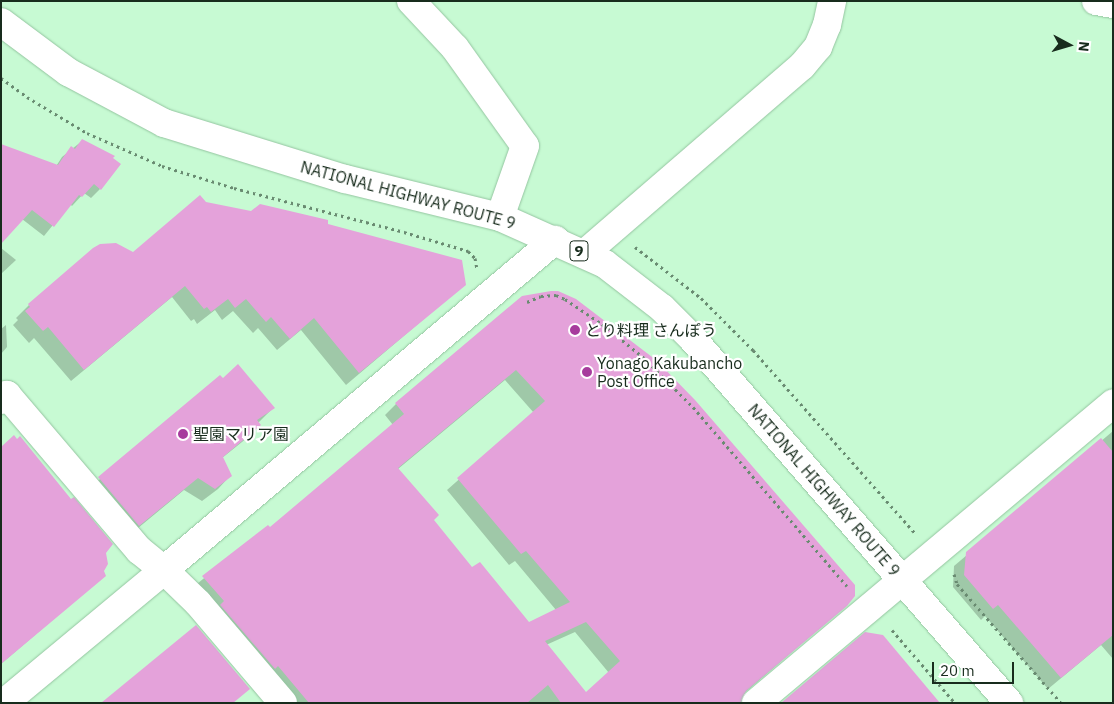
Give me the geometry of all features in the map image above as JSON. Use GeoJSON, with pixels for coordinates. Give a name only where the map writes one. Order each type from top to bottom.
{"type":"FeatureCollection","features":[{"type":"Feature","properties":{"kind":"main road"},"geometry":{"type":"LineString","coordinates":[[411,1],[455,48],[525,146],[500,217]]}},
{"type":"Feature","properties":{"kind":"main road"},"geometry":{"type":"LineString","coordinates":[[584,254],[802,66],[818,47],[827,25],[832,1]]}},
{"type":"Feature","properties":{"kind":"main road"},"geometry":{"type":"LineString","coordinates":[[1096,1],[1113,4]]}},
{"type":"Feature","properties":{"kind":"main road","name":"NATIONAL HIGHWAY ROUTE 9"},"geometry":{"type":"LineString","coordinates":[[1,22],[68,72],[164,123],[345,179],[500,217],[605,264],[662,308],[691,337],[1009,703]]}},
{"type":"Feature","properties":{"kind":"main road"},"geometry":{"type":"LineString","coordinates":[[4,703],[554,240]]}},
{"type":"Feature","properties":{"kind":"main road"},"geometry":{"type":"LineString","coordinates":[[1,400],[7,395],[138,550],[164,570],[198,602],[282,703]]}},
{"type":"Feature","properties":{"kind":"main road"},"geometry":{"type":"LineString","coordinates":[[756,703],[1113,403]]}},
{"type":"Feature","properties":{"kind":"path"},"geometry":{"type":"LineString","coordinates":[[1,79],[87,133],[162,166],[234,188],[404,232],[468,251],[475,258],[478,276]]}},
{"type":"Feature","properties":{"kind":"path"},"geometry":{"type":"LineString","coordinates":[[628,242],[701,298],[720,317],[791,392],[912,532],[920,535]]}},
{"type":"Feature","properties":{"kind":"path"},"geometry":{"type":"LineString","coordinates":[[525,303],[541,296],[556,296],[565,299],[602,324],[643,357],[693,407],[847,586]]}},
{"type":"Feature","properties":{"kind":"path"},"geometry":{"type":"LineString","coordinates":[[955,570],[954,578],[957,584],[1061,703]]}},
{"type":"Feature","properties":{"kind":"path"},"geometry":{"type":"LineString","coordinates":[[892,630],[955,703]]}},
{"type":"Feature","properties":{"kind":"building"},"geometry":{"type":"Polygon","coordinates":[[[82,139],[115,156],[113,158],[121,164],[101,190],[94,184],[82,197],[79,195],[54,227],[32,210],[1,244],[1,144],[58,165],[71,146],[75,149],[82,139]]]}},
{"type":"Feature","properties":{"kind":"building"},"geometry":{"type":"Polygon","coordinates":[[[200,195],[206,202],[251,211],[260,204],[328,220],[328,224],[462,260],[466,285],[359,373],[314,318],[290,339],[271,317],[266,322],[246,299],[235,308],[228,299],[211,312],[207,307],[204,309],[185,286],[84,370],[48,327],[43,331],[25,311],[30,307],[28,304],[93,248],[100,244],[116,243],[133,252],[200,195]]]}},
{"type":"Feature","properties":{"kind":"building"},"geometry":{"type":"Polygon","coordinates":[[[558,291],[576,299],[656,360],[695,400],[855,585],[855,596],[847,606],[746,691],[741,703],[561,703],[548,685],[527,703],[309,703],[278,666],[275,669],[220,605],[224,601],[202,576],[268,525],[270,527],[404,414],[395,403],[522,296],[558,291]],[[516,370],[398,468],[439,515],[434,520],[472,567],[480,562],[529,622],[570,602],[526,551],[521,554],[457,478],[545,401],[516,370]],[[586,622],[545,641],[586,692],[620,661],[586,622]]]}},
{"type":"Feature","properties":{"kind":"building"},"geometry":{"type":"Polygon","coordinates":[[[238,364],[275,408],[257,420],[261,425],[223,457],[232,476],[215,489],[198,478],[139,526],[98,477],[220,375],[223,378],[238,364]]]}},
{"type":"Feature","properties":{"kind":"building"},"geometry":{"type":"Polygon","coordinates":[[[14,435],[17,439],[20,436],[71,499],[74,497],[113,544],[106,553],[108,564],[104,571],[106,576],[1,664],[1,447],[14,435]]]}},
{"type":"Feature","properties":{"kind":"building"},"geometry":{"type":"Polygon","coordinates":[[[1101,438],[1113,452],[1113,635],[1061,678],[998,605],[993,609],[964,575],[966,552],[1101,438]]]}},
{"type":"Feature","properties":{"kind":"building"},"geometry":{"type":"Polygon","coordinates":[[[196,625],[250,689],[233,703],[101,703],[196,625]]]}},
{"type":"Feature","properties":{"kind":"building"},"geometry":{"type":"Polygon","coordinates":[[[865,632],[883,635],[940,703],[781,703],[865,632]]]}},
{"type":"Feature","properties":{"kind":"place","name":"とり料理 さんぽう"},"geometry":{"type":"Point","coordinates":[575,330]}},
{"type":"Feature","properties":{"kind":"place","name":"Yonago Kakubancho Post Office"},"geometry":{"type":"Point","coordinates":[587,372]}},
{"type":"Feature","properties":{"kind":"place","name":"聖園マリア園"},"geometry":{"type":"Point","coordinates":[183,434]}}]}
